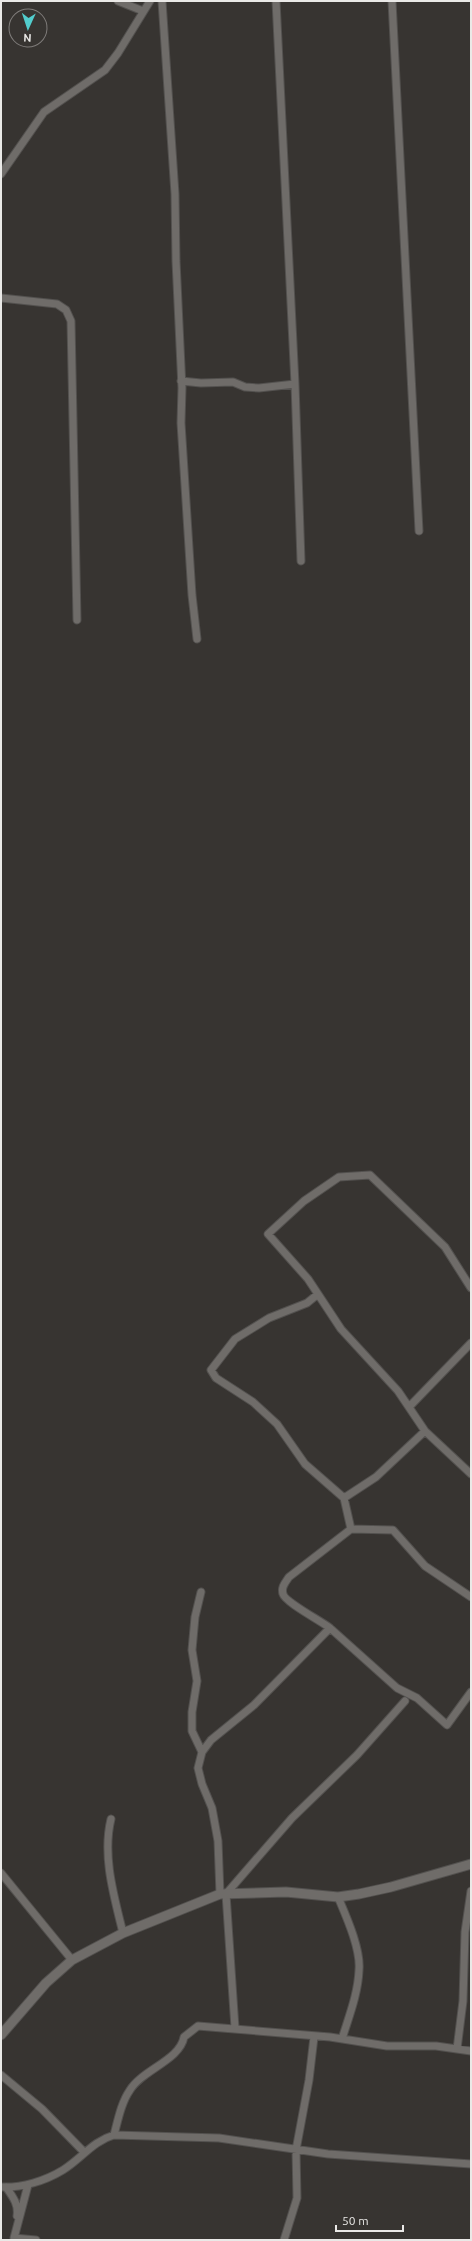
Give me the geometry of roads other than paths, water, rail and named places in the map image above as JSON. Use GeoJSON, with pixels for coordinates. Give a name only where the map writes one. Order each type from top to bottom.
{"type":"FeatureCollection","features":[{"type":"Feature","properties":{"kind":"street"},"geometry":{"type":"LineString","coordinates":[[118,1],[143,11]]}},
{"type":"Feature","properties":{"kind":"street"},"geometry":{"type":"LineString","coordinates":[[1,174],[44,112],[105,70],[118,53],[150,1]]}},
{"type":"Feature","properties":{"kind":"street"},"geometry":{"type":"LineString","coordinates":[[162,1],[175,194],[181,423],[192,595],[198,639]]}},
{"type":"Feature","properties":{"kind":"street"},"geometry":{"type":"LineString","coordinates":[[276,1],[295,384],[301,561]]}},
{"type":"Feature","properties":{"kind":"street"},"geometry":{"type":"LineString","coordinates":[[392,1],[419,531]]}},
{"type":"Feature","properties":{"kind":"street"},"geometry":{"type":"LineString","coordinates":[[1,298],[57,304],[66,310],[71,320],[77,620]]}},
{"type":"Feature","properties":{"kind":"street"},"geometry":{"type":"LineString","coordinates":[[181,381],[201,384],[233,382],[245,387],[259,388],[295,384]]}},
{"type":"Feature","properties":{"kind":"street"},"geometry":{"type":"LineString","coordinates":[[471,1288],[445,1247],[370,1175],[339,1177],[304,1201],[268,1234],[308,1279],[341,1330],[398,1391],[425,1431],[471,1474]]}},
{"type":"Feature","properties":{"kind":"street"},"geometry":{"type":"LineString","coordinates":[[318,1294],[307,1303],[269,1318],[235,1339],[211,1370],[216,1378],[253,1402],[277,1424],[305,1464],[344,1498],[351,1529]]}},
{"type":"Feature","properties":{"kind":"street"},"geometry":{"type":"LineString","coordinates":[[409,1407],[471,1343]]}},
{"type":"Feature","properties":{"kind":"street"},"geometry":{"type":"LineString","coordinates":[[344,1498],[376,1477],[425,1431]]}},
{"type":"Feature","properties":{"kind":"street"},"geometry":{"type":"LineString","coordinates":[[471,1597],[425,1566],[393,1530],[351,1529],[290,1577],[283,1586],[283,1595],[288,1601],[319,1619],[397,1688],[417,1698],[447,1725],[471,1692]]}},
{"type":"Feature","properties":{"kind":"street"},"geometry":{"type":"LineString","coordinates":[[202,1592],[195,1618],[192,1650],[197,1681],[192,1712],[192,1731],[202,1752]]}},
{"type":"Feature","properties":{"kind":"street"},"geometry":{"type":"LineString","coordinates":[[236,2028],[218,1841],[212,1808],[202,1784],[198,1768],[202,1752],[211,1740],[254,1705],[330,1628]]}},
{"type":"Feature","properties":{"kind":"street"},"geometry":{"type":"LineString","coordinates":[[223,1894],[292,1818],[357,1755],[405,1701]]}},
{"type":"Feature","properties":{"kind":"street"},"geometry":{"type":"LineString","coordinates":[[111,1819],[106,1841],[113,1892],[123,1933]]}},
{"type":"Feature","properties":{"kind":"street"},"geometry":{"type":"LineString","coordinates":[[1,2035],[46,1983],[72,1960],[123,1933],[223,1894],[286,1892],[338,1897],[391,1887],[471,1864]]}},
{"type":"Feature","properties":{"kind":"street"},"geometry":{"type":"LineString","coordinates":[[1,1874],[72,1960]]}},
{"type":"Feature","properties":{"kind":"street"},"geometry":{"type":"LineString","coordinates":[[457,2049],[463,2001],[465,1932],[471,1890]]}},
{"type":"Feature","properties":{"kind":"street"},"geometry":{"type":"LineString","coordinates":[[338,1897],[351,1931],[360,1969],[356,1997],[342,2039]]}},
{"type":"Feature","properties":{"kind":"street"},"geometry":{"type":"LineString","coordinates":[[114,2135],[129,2090],[141,2078],[160,2065],[183,2045],[184,2037],[198,2026],[236,2028],[342,2039],[387,2046],[436,2046],[471,2051]]}},
{"type":"Feature","properties":{"kind":"street"},"geometry":{"type":"LineString","coordinates":[[284,2240],[296,2198],[296,2150],[309,2080],[314,2037]]}},
{"type":"Feature","properties":{"kind":"street"},"geometry":{"type":"LineString","coordinates":[[1,2075],[42,2109],[84,2152]]}},
{"type":"Feature","properties":{"kind":"street"},"geometry":{"type":"LineString","coordinates":[[3,2187],[28,2185],[64,2170],[101,2139],[114,2135],[219,2138],[296,2150],[469,2162]]}},
{"type":"Feature","properties":{"kind":"street"},"geometry":{"type":"LineString","coordinates":[[14,2239],[28,2185]]}},
{"type":"Feature","properties":{"kind":"street"},"geometry":{"type":"LineString","coordinates":[[3,2187],[14,2200],[18,2210],[14,2239]]}},
{"type":"Feature","properties":{"kind":"street"},"geometry":{"type":"LineString","coordinates":[[14,2239],[36,2240]]}}]}
